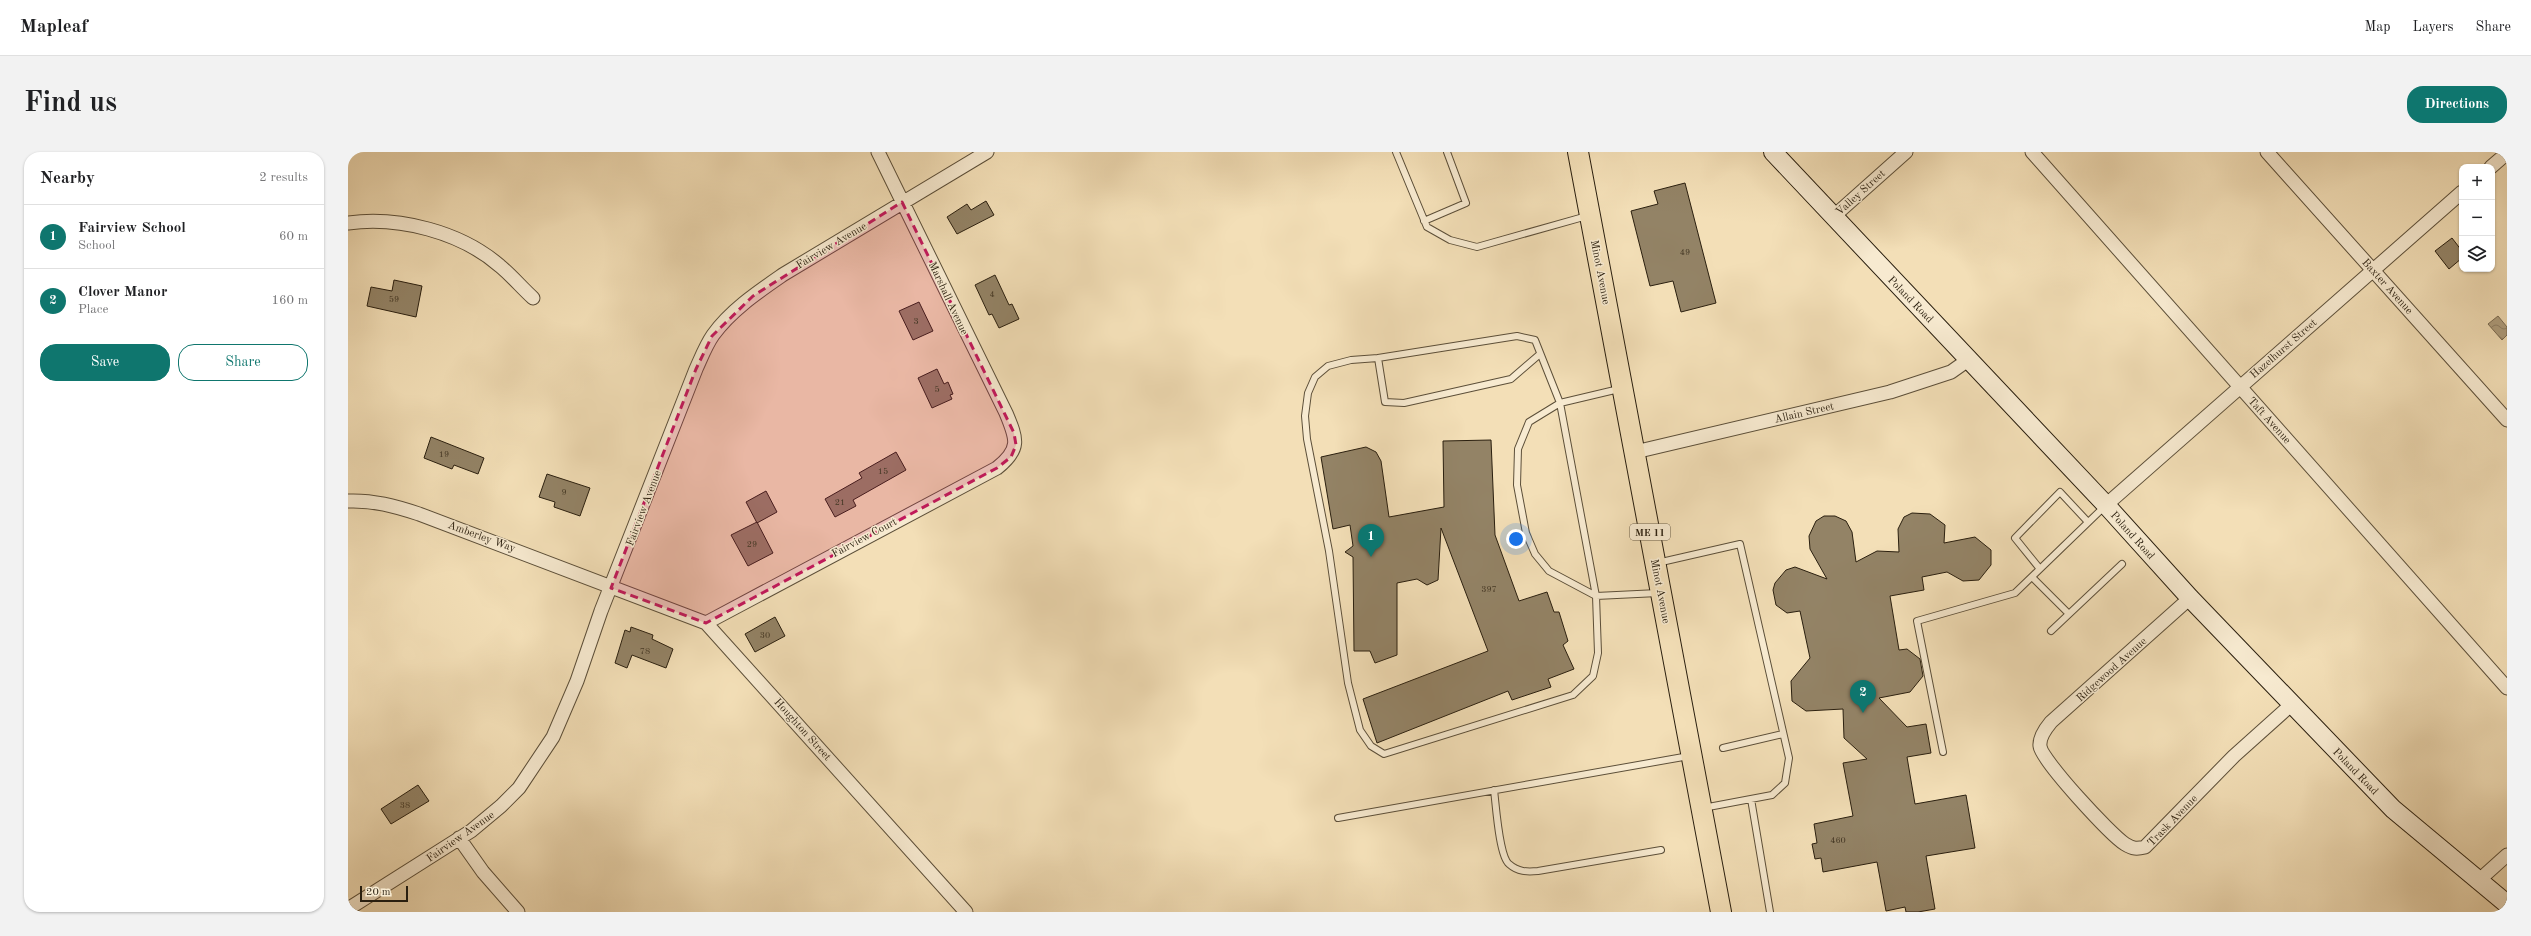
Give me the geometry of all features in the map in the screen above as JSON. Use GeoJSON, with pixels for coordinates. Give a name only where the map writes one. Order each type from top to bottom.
{"type":"FeatureCollection","features":[{"type":"Feature","properties":{"kind":"main road","name":"Minot Avenue"},"geometry":{"type":"LineString","coordinates":[[1578,152],[1721,912]]}},
{"type":"Feature","properties":{"kind":"street","name":"Marshall Avenue"},"geometry":{"type":"LineString","coordinates":[[878,152],[1006,413],[1014,433],[1016,445]]}},
{"type":"Feature","properties":{"kind":"street","name":"Fairview Avenue"},"geometry":{"type":"LineString","coordinates":[[348,909],[459,838],[501,806],[520,788],[553,737],[577,681],[611,588],[696,369],[712,336],[726,320],[771,283],[902,202],[987,152]]}},
{"type":"Feature","properties":{"kind":"street","name":"Poland Road"},"geometry":{"type":"LineString","coordinates":[[1773,152],[2106,505],[2190,598],[2393,809],[2477,882],[2507,904]]}},
{"type":"Feature","properties":{"kind":"street","name":"Valley Street"},"geometry":{"type":"LineString","coordinates":[[1833,217],[1906,152]]}},
{"type":"Feature","properties":{"kind":"street","name":"Taft Avenue"},"geometry":{"type":"LineString","coordinates":[[2032,152],[2507,688]]}},
{"type":"Feature","properties":{"kind":"street","name":"Baxter Avenue"},"geometry":{"type":"LineString","coordinates":[[2267,152],[2507,420]]}},
{"type":"Feature","properties":{"kind":"street"},"geometry":{"type":"LineString","coordinates":[[2494,164],[2506,153]]}},
{"type":"Feature","properties":{"kind":"street","name":"Hazelhurst Street"},"geometry":{"type":"LineString","coordinates":[[2106,505],[2239,386],[2459,195]]}},
{"type":"Feature","properties":{"kind":"street"},"geometry":{"type":"LineString","coordinates":[[348,223],[381,221],[403,224],[449,236],[499,265],[533,298]]}},
{"type":"Feature","properties":{"kind":"street","name":"Allain Street"},"geometry":{"type":"LineString","coordinates":[[1635,452],[1890,392],[1951,372],[1968,360]]}},
{"type":"Feature","properties":{"kind":"street","name":"Fairview Court"},"geometry":{"type":"LineString","coordinates":[[706,623],[996,468],[1011,457],[1016,445]]}},
{"type":"Feature","properties":{"kind":"street","name":"Amberley Way"},"geometry":{"type":"LineString","coordinates":[[348,500],[364,500],[391,505],[419,514],[509,546],[611,588]]}},
{"type":"Feature","properties":{"kind":"street","name":"Houghton Street"},"geometry":{"type":"LineString","coordinates":[[611,588],[706,623],[966,912]]}},
{"type":"Feature","properties":{"kind":"street","name":"Ridgewood Avenue"},"geometry":{"type":"LineString","coordinates":[[2040,746],[2045,730],[2051,722],[2190,598]]}},
{"type":"Feature","properties":{"kind":"street","name":"Trask Avenue"},"geometry":{"type":"LineString","coordinates":[[2040,746],[2047,762],[2092,811],[2120,840],[2136,849],[2145,847],[2234,756],[2292,704]]}},
{"type":"Feature","properties":{"kind":"street"},"geometry":{"type":"LineString","coordinates":[[459,838],[483,872],[518,912]]}},
{"type":"Feature","properties":{"kind":"street"},"geometry":{"type":"LineString","coordinates":[[2477,882],[2507,855]]}},
{"type":"Feature","properties":{"kind":"lane"},"geometry":{"type":"LineString","coordinates":[[1396,152],[1427,227],[1450,240],[1476,246],[1590,215]]}},
{"type":"Feature","properties":{"kind":"lane"},"geometry":{"type":"LineString","coordinates":[[1424,221],[1466,203],[1447,152]]}},
{"type":"Feature","properties":{"kind":"lane"},"geometry":{"type":"LineString","coordinates":[[1517,336],[1535,340],[1540,354],[1560,403],[1596,596],[1598,653],[1593,676],[1573,695],[1396,752],[1384,754],[1371,746],[1360,730],[1348,683],[1330,558],[1307,439],[1305,416],[1308,392],[1315,377],[1328,366],[1351,360],[1378,358],[1517,336]]}},
{"type":"Feature","properties":{"kind":"lane"},"geometry":{"type":"LineString","coordinates":[[1378,358],[1385,402],[1404,403],[1511,379],[1540,354]]}},
{"type":"Feature","properties":{"kind":"lane"},"geometry":{"type":"LineString","coordinates":[[1623,388],[1560,403],[1529,422],[1518,449],[1517,485],[1526,532],[1535,554],[1549,571],[1596,596],[1662,593]]}},
{"type":"Feature","properties":{"kind":"lane"},"geometry":{"type":"LineString","coordinates":[[2040,569],[2015,538],[2060,492],[2088,522]]}},
{"type":"Feature","properties":{"kind":"lane"},"geometry":{"type":"LineString","coordinates":[[1944,752],[1917,621],[2015,593],[2106,505]]}},
{"type":"Feature","properties":{"kind":"lane"},"geometry":{"type":"LineString","coordinates":[[1656,563],[1740,544],[1789,758],[1785,783],[1772,795],[1701,808]]}},
{"type":"Feature","properties":{"kind":"lane"},"geometry":{"type":"LineString","coordinates":[[2051,631],[2122,564]]}},
{"type":"Feature","properties":{"kind":"lane"},"geometry":{"type":"LineString","coordinates":[[2032,577],[2069,614]]}},
{"type":"Feature","properties":{"kind":"lane"},"geometry":{"type":"LineString","coordinates":[[1723,748],[1783,734]]}},
{"type":"Feature","properties":{"kind":"lane"},"geometry":{"type":"LineString","coordinates":[[1338,818],[1692,755]]}},
{"type":"Feature","properties":{"kind":"lane"},"geometry":{"type":"LineString","coordinates":[[1494,790],[1503,852],[1507,863],[1521,871],[1538,871],[1661,850]]}},
{"type":"Feature","properties":{"kind":"lane"},"geometry":{"type":"LineString","coordinates":[[1750,798],[1770,912]]}},
{"type":"Feature","properties":{"kind":"highlighted area"},"geometry":{"type":"Polygon","coordinates":[[[902,202],[1014,433],[1016,445],[1011,457],[997,468],[706,623],[611,588],[696,369],[712,336],[753,296],[902,202]]]}},
{"type":"Feature","properties":{"kind":"water"},"geometry":{"type":"Polygon","coordinates":[[[2498,316],[2507,327],[2507,335],[2502,340],[2488,324],[2498,316]]]}},
{"type":"Feature","properties":{"kind":"building"},"geometry":{"type":"Polygon","coordinates":[[[1685,183],[1716,303],[1681,312],[1673,281],[1650,286],[1631,211],[1658,204],[1654,191],[1685,183]]]}},
{"type":"Feature","properties":{"kind":"building"},"geometry":{"type":"Polygon","coordinates":[[[986,201],[994,215],[957,234],[947,217],[967,204],[971,210],[986,201]]]}},
{"type":"Feature","properties":{"kind":"building"},"geometry":{"type":"Polygon","coordinates":[[[2452,238],[2459,247],[2459,261],[2449,269],[2435,251],[2452,238]]]}},
{"type":"Feature","properties":{"kind":"building"},"geometry":{"type":"Polygon","coordinates":[[[995,275],[1009,305],[1012,304],[1019,319],[999,328],[992,314],[989,315],[975,285],[995,275]]]}},
{"type":"Feature","properties":{"kind":"building"},"geometry":{"type":"Polygon","coordinates":[[[394,280],[422,286],[416,317],[367,306],[371,287],[392,291],[394,280]]]}},
{"type":"Feature","properties":{"kind":"building"},"geometry":{"type":"Polygon","coordinates":[[[919,302],[933,331],[913,340],[899,311],[919,302]]]}},
{"type":"Feature","properties":{"kind":"building"},"geometry":{"type":"Polygon","coordinates":[[[937,369],[944,384],[948,382],[953,394],[950,395],[952,399],[932,408],[918,378],[937,369]]]}},
{"type":"Feature","properties":{"kind":"building"},"geometry":{"type":"Polygon","coordinates":[[[431,437],[484,458],[478,474],[454,465],[452,469],[424,458],[431,437]]]}},
{"type":"Feature","properties":{"kind":"building"},"geometry":{"type":"Polygon","coordinates":[[[1491,440],[1495,535],[1519,601],[1547,592],[1554,612],[1559,612],[1568,641],[1563,645],[1574,669],[1548,679],[1551,687],[1512,700],[1508,691],[1377,743],[1363,699],[1488,651],[1441,528],[1438,580],[1427,585],[1417,579],[1397,583],[1397,655],[1375,663],[1370,651],[1354,651],[1353,557],[1345,552],[1353,546],[1350,525],[1333,529],[1321,457],[1366,447],[1376,452],[1381,461],[1389,517],[1444,507],[1443,441],[1491,440]]]}},
{"type":"Feature","properties":{"kind":"building"},"geometry":{"type":"Polygon","coordinates":[[[896,452],[906,470],[853,500],[856,506],[835,517],[825,499],[862,478],[859,473],[896,452]]]}},
{"type":"Feature","properties":{"kind":"building"},"geometry":{"type":"Polygon","coordinates":[[[547,474],[590,488],[580,516],[554,507],[555,502],[539,497],[547,474]]]}},
{"type":"Feature","properties":{"kind":"building"},"geometry":{"type":"Polygon","coordinates":[[[766,491],[777,512],[757,523],[746,502],[766,491]]]}},
{"type":"Feature","properties":{"kind":"building"},"geometry":{"type":"Polygon","coordinates":[[[1912,513],[1930,514],[1945,525],[1944,543],[1975,537],[1991,550],[1991,565],[1979,580],[1963,581],[1947,572],[1922,577],[1924,590],[1890,596],[1899,650],[1907,649],[1920,659],[1923,676],[1910,692],[1879,698],[1907,727],[1926,724],[1931,753],[1907,757],[1915,804],[1966,795],[1975,848],[1926,856],[1935,909],[1918,912],[1906,912],[1905,907],[1886,911],[1877,862],[1823,872],[1821,858],[1815,859],[1812,844],[1817,843],[1814,824],[1853,816],[1843,763],[1867,759],[1844,738],[1843,709],[1806,711],[1792,701],[1791,681],[1810,658],[1800,611],[1787,613],[1776,605],[1773,590],[1775,583],[1786,570],[1795,567],[1827,579],[1810,549],[1809,536],[1816,521],[1824,516],[1835,516],[1846,521],[1852,532],[1856,562],[1877,551],[1899,552],[1898,529],[1904,517],[1912,513]]]}},
{"type":"Feature","properties":{"kind":"building"},"geometry":{"type":"Polygon","coordinates":[[[757,522],[773,553],[748,566],[731,535],[757,522]]]}},
{"type":"Feature","properties":{"kind":"building"},"geometry":{"type":"Polygon","coordinates":[[[775,617],[785,636],[755,652],[745,634],[775,617]]]}},
{"type":"Feature","properties":{"kind":"building"},"geometry":{"type":"Polygon","coordinates":[[[631,627],[653,635],[652,639],[673,649],[666,668],[632,655],[627,668],[615,663],[625,630],[630,632],[631,627]]]}},
{"type":"Feature","properties":{"kind":"building"},"geometry":{"type":"Polygon","coordinates":[[[418,785],[429,801],[391,824],[381,809],[418,785]]]}},
{"type":"Feature","properties":{"kind":"place","name":"Fairview School"},"geometry":{"type":"Point","coordinates":[1371,557]}},
{"type":"Feature","properties":{"kind":"place","name":"Clover Manor"},"geometry":{"type":"Point","coordinates":[1863,713]}}]}
